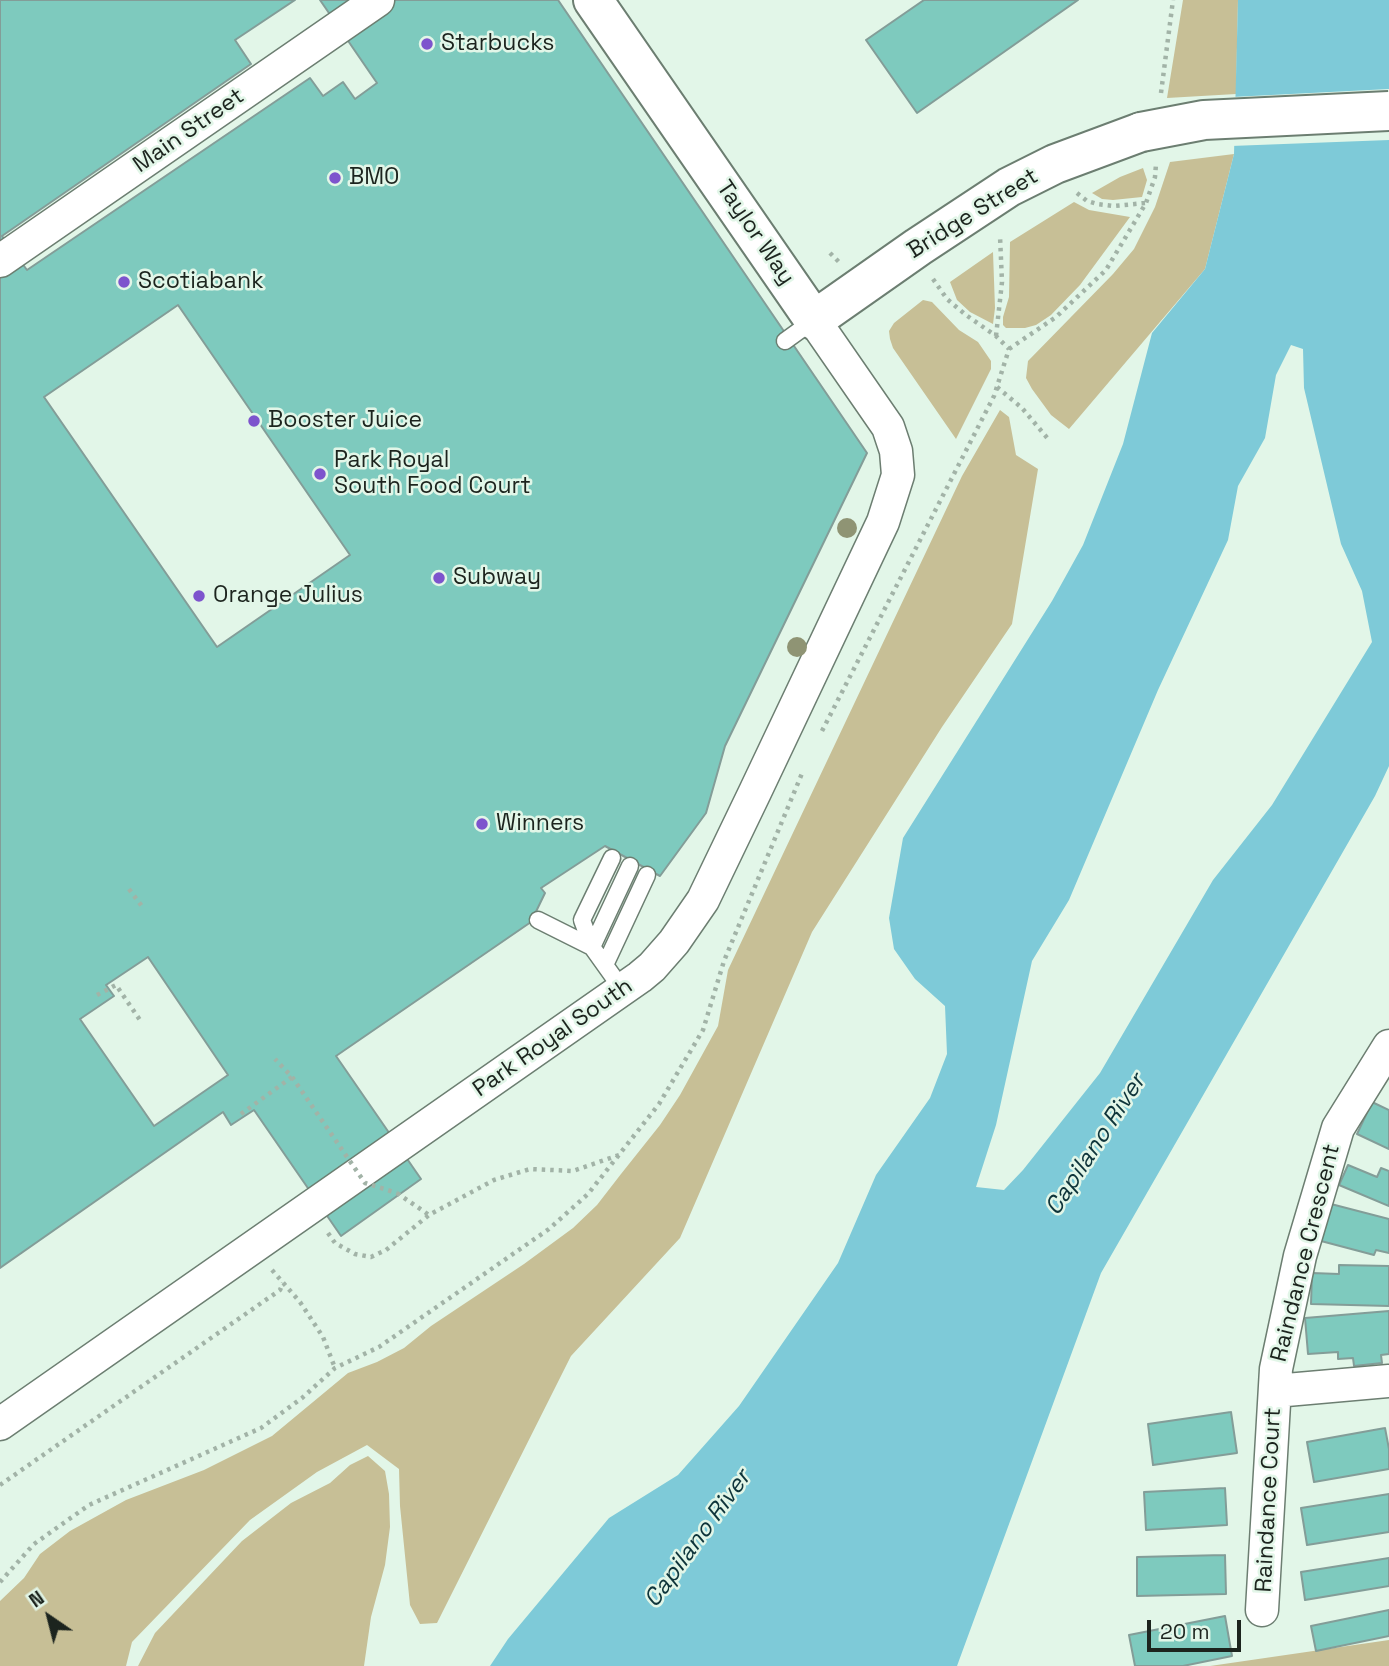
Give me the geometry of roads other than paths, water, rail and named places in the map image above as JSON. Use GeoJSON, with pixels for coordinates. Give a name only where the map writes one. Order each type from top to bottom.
{"type":"FeatureCollection","features":[{"type":"Feature","properties":{"kind":"street","name":"Main Street"},"geometry":{"type":"LineString","coordinates":[[0,261],[378,0]]}},
{"type":"Feature","properties":{"kind":"street","name":"Taylor Way"},"geometry":{"type":"LineString","coordinates":[[593,0],[800,331],[888,426],[896,451],[898,475]]}},
{"type":"Feature","properties":{"kind":"street","name":"Bridge Street"},"geometry":{"type":"LineString","coordinates":[[800,331],[918,247],[1009,187],[1055,164],[1141,132],[1204,120],[1389,111]]}},
{"type":"Feature","properties":{"kind":"street","name":"Park Royal South"},"geometry":{"type":"LineString","coordinates":[[0,1424],[310,1208],[613,977],[652,967],[674,942],[702,901],[883,522],[898,475]]}},
{"type":"Feature","properties":{"kind":"street","name":"Raindance Crescent"},"geometry":{"type":"LineString","coordinates":[[1275,1391],[1276,1368],[1300,1256],[1338,1128],[1389,1046]]}},
{"type":"Feature","properties":{"kind":"street"},"geometry":{"type":"LineString","coordinates":[[1275,1391],[1389,1381]]}},
{"type":"Feature","properties":{"kind":"street","name":"Raindance Court"},"geometry":{"type":"LineString","coordinates":[[1262,1610],[1275,1391]]}},
{"type":"Feature","properties":{"kind":"lane"},"geometry":{"type":"LineString","coordinates":[[612,858],[582,920],[592,947],[613,977]]}},
{"type":"Feature","properties":{"kind":"lane"},"geometry":{"type":"LineString","coordinates":[[592,947],[630,866]]}},
{"type":"Feature","properties":{"kind":"lane"},"geometry":{"type":"LineString","coordinates":[[613,977],[648,875]]}},
{"type":"Feature","properties":{"kind":"lane"},"geometry":{"type":"LineString","coordinates":[[538,920],[592,947]]}},
{"type":"Feature","properties":{"kind":"water","name":"Capilano River"},"geometry":{"type":"Polygon","coordinates":[[[1238,0],[1389,0],[1389,766],[1375,796],[1101,1273],[957,1666],[490,1666],[508,1639],[609,1518],[678,1475],[739,1406],[838,1263],[876,1175],[930,1098],[947,1054],[945,1006],[915,979],[894,949],[889,918],[903,838],[1052,601],[1083,545],[1123,444],[1152,333],[1205,269],[1234,154],[1238,0]],[[1291,345],[1276,375],[1265,438],[1238,486],[1228,540],[1158,690],[1069,900],[1032,961],[996,1125],[976,1187],[1004,1190],[1100,1073],[1213,880],[1272,805],[1372,642],[1362,591],[1341,544],[1304,388],[1303,349],[1291,345]]]}},
{"type":"Feature","properties":{"kind":"place","name":"Starbucks"},"geometry":{"type":"Point","coordinates":[427,44]}},
{"type":"Feature","properties":{"kind":"place","name":"BMO"},"geometry":{"type":"Point","coordinates":[335,178]}},
{"type":"Feature","properties":{"kind":"place","name":"Scotiabank"},"geometry":{"type":"Point","coordinates":[124,282]}},
{"type":"Feature","properties":{"kind":"place","name":"Booster Juice"},"geometry":{"type":"Point","coordinates":[254,421]}},
{"type":"Feature","properties":{"kind":"place","name":"Park Royal South Food Court"},"geometry":{"type":"Point","coordinates":[320,474]}},
{"type":"Feature","properties":{"kind":"place","name":"Subway"},"geometry":{"type":"Point","coordinates":[439,578]}},
{"type":"Feature","properties":{"kind":"place","name":"Orange Julius"},"geometry":{"type":"Point","coordinates":[199,596]}},
{"type":"Feature","properties":{"kind":"place","name":"Winners"},"geometry":{"type":"Point","coordinates":[482,824]}}]}
